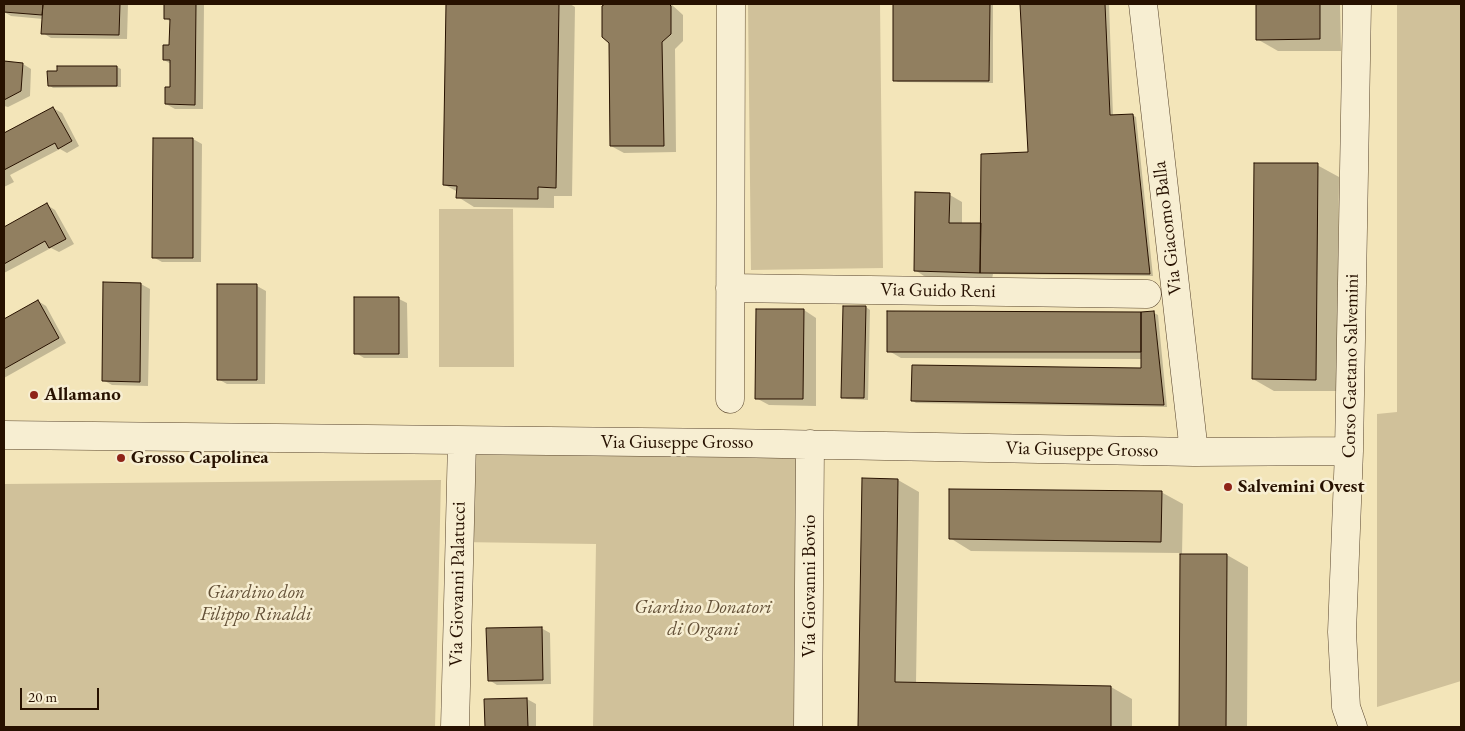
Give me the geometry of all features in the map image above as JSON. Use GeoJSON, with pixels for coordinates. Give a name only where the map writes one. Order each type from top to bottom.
{"type":"FeatureCollection","features":[{"type":"Feature","properties":{"kind":"street"},"geometry":{"type":"LineString","coordinates":[[730,399],[731,4]]}},
{"type":"Feature","properties":{"kind":"street","name":"Via Giacomo Balla"},"geometry":{"type":"LineString","coordinates":[[1142,4],[1194,452]]}},
{"type":"Feature","properties":{"kind":"street","name":"Corso Gaetano Salvemini"},"geometry":{"type":"LineString","coordinates":[[1353,727],[1346,707],[1342,632],[1350,451],[1357,4]]}},
{"type":"Feature","properties":{"kind":"street","name":"Via Guido Reni"},"geometry":{"type":"LineString","coordinates":[[730,288],[1147,294]]}},
{"type":"Feature","properties":{"kind":"street","name":"Via Giuseppe Grosso"},"geometry":{"type":"LineString","coordinates":[[4,434],[810,444],[1194,452],[1350,451]]}},
{"type":"Feature","properties":{"kind":"street","name":"Via Giovanni Palatucci"},"geometry":{"type":"LineString","coordinates":[[455,727],[462,441]]}},
{"type":"Feature","properties":{"kind":"street","name":"Via Giovanni Bovio"},"geometry":{"type":"LineString","coordinates":[[808,727],[810,444]]}},
{"type":"Feature","properties":{"kind":"green space"},"geometry":{"type":"Polygon","coordinates":[[[748,4],[880,4],[883,268],[751,270],[748,4]]]}},
{"type":"Feature","properties":{"kind":"green space"},"geometry":{"type":"Polygon","coordinates":[[[1397,4],[1461,4],[1461,681],[1377,707],[1377,414],[1397,412],[1397,4]]]}},
{"type":"Feature","properties":{"kind":"green space"},"geometry":{"type":"Polygon","coordinates":[[[439,209],[513,209],[514,367],[439,367],[439,209]]]}},
{"type":"Feature","properties":{"kind":"green space","name":"Giardino Donatori di Organi"},"geometry":{"type":"Polygon","coordinates":[[[462,441],[810,443],[808,727],[593,727],[596,544],[459,542],[462,441]]]}},
{"type":"Feature","properties":{"kind":"green space","name":"Giardino don Filippo Rinaldi"},"geometry":{"type":"Polygon","coordinates":[[[441,480],[435,727],[4,727],[4,484],[441,480]]]}},
{"type":"Feature","properties":{"kind":"building"},"geometry":{"type":"Polygon","coordinates":[[[4,4],[43,4],[42,15],[4,12],[4,4]]]}},
{"type":"Feature","properties":{"kind":"building"},"geometry":{"type":"Polygon","coordinates":[[[43,4],[120,4],[119,35],[41,34],[43,4]]]}},
{"type":"Feature","properties":{"kind":"building"},"geometry":{"type":"Polygon","coordinates":[[[164,4],[196,4],[195,105],[165,104],[165,87],[170,87],[170,60],[163,60],[163,45],[169,45],[170,19],[164,19],[164,4]]]}},
{"type":"Feature","properties":{"kind":"building"},"geometry":{"type":"Polygon","coordinates":[[[446,4],[559,4],[556,188],[538,187],[538,199],[456,198],[457,186],[443,185],[446,4]]]}},
{"type":"Feature","properties":{"kind":"building"},"geometry":{"type":"Polygon","coordinates":[[[605,4],[669,4],[671,6],[671,34],[662,42],[664,146],[610,146],[609,43],[602,37],[602,6],[605,4]]]}},
{"type":"Feature","properties":{"kind":"building"},"geometry":{"type":"Polygon","coordinates":[[[893,4],[990,4],[989,81],[893,81],[893,4]]]}},
{"type":"Feature","properties":{"kind":"building"},"geometry":{"type":"Polygon","coordinates":[[[1020,4],[1105,4],[1110,115],[1133,114],[1150,274],[980,273],[981,154],[1028,152],[1020,4]]]}},
{"type":"Feature","properties":{"kind":"building"},"geometry":{"type":"Polygon","coordinates":[[[1256,4],[1320,4],[1320,39],[1256,40],[1256,4]]]}},
{"type":"Feature","properties":{"kind":"building"},"geometry":{"type":"Polygon","coordinates":[[[4,61],[23,63],[21,91],[4,100],[4,61]]]}},
{"type":"Feature","properties":{"kind":"building"},"geometry":{"type":"Polygon","coordinates":[[[57,66],[117,66],[117,86],[48,86],[47,71],[57,71],[57,66]]]}},
{"type":"Feature","properties":{"kind":"building"},"geometry":{"type":"Polygon","coordinates":[[[53,107],[72,141],[58,149],[55,143],[4,170],[4,133],[53,107]]]}},
{"type":"Feature","properties":{"kind":"building"},"geometry":{"type":"Polygon","coordinates":[[[153,138],[193,138],[193,258],[152,258],[153,138]]]}},
{"type":"Feature","properties":{"kind":"building"},"geometry":{"type":"Polygon","coordinates":[[[1254,163],[1318,163],[1316,380],[1252,379],[1254,163]]]}},
{"type":"Feature","properties":{"kind":"building"},"geometry":{"type":"Polygon","coordinates":[[[915,192],[950,193],[949,223],[981,223],[980,273],[914,271],[915,192]]]}},
{"type":"Feature","properties":{"kind":"building"},"geometry":{"type":"Polygon","coordinates":[[[47,203],[66,239],[49,248],[45,241],[4,264],[4,227],[47,203]]]}},
{"type":"Feature","properties":{"kind":"building"},"geometry":{"type":"Polygon","coordinates":[[[103,282],[141,283],[140,382],[102,381],[103,282]]]}},
{"type":"Feature","properties":{"kind":"building"},"geometry":{"type":"Polygon","coordinates":[[[217,284],[257,284],[257,380],[217,380],[217,284]]]}},
{"type":"Feature","properties":{"kind":"building"},"geometry":{"type":"Polygon","coordinates":[[[354,297],[399,297],[399,354],[354,354],[354,297]]]}},
{"type":"Feature","properties":{"kind":"building"},"geometry":{"type":"Polygon","coordinates":[[[38,300],[59,338],[4,369],[4,319],[38,300]]]}},
{"type":"Feature","properties":{"kind":"building"},"geometry":{"type":"Polygon","coordinates":[[[843,306],[866,306],[864,398],[841,398],[843,306]]]}},
{"type":"Feature","properties":{"kind":"building"},"geometry":{"type":"Polygon","coordinates":[[[756,309],[804,309],[803,399],[755,399],[756,309]]]}},
{"type":"Feature","properties":{"kind":"building"},"geometry":{"type":"Polygon","coordinates":[[[887,311],[1141,312],[1141,352],[887,352],[887,311]]]}},
{"type":"Feature","properties":{"kind":"building"},"geometry":{"type":"Polygon","coordinates":[[[1154,311],[1164,405],[911,401],[912,365],[1141,368],[1141,312],[1154,311]]]}},
{"type":"Feature","properties":{"kind":"building"},"geometry":{"type":"Polygon","coordinates":[[[862,478],[898,479],[895,682],[1111,686],[1111,727],[858,727],[862,478]]]}},
{"type":"Feature","properties":{"kind":"building"},"geometry":{"type":"Polygon","coordinates":[[[949,489],[1162,491],[1161,542],[949,539],[949,489]]]}},
{"type":"Feature","properties":{"kind":"building"},"geometry":{"type":"Polygon","coordinates":[[[1180,554],[1227,554],[1226,727],[1179,727],[1180,554]]]}},
{"type":"Feature","properties":{"kind":"building"},"geometry":{"type":"Polygon","coordinates":[[[542,627],[543,680],[488,681],[486,628],[542,627]]]}},
{"type":"Feature","properties":{"kind":"building"},"geometry":{"type":"Polygon","coordinates":[[[527,698],[528,727],[485,727],[484,699],[527,698]]]}},
{"type":"Feature","properties":{"kind":"place","name":"Allamano"},"geometry":{"type":"Point","coordinates":[34,395]}},
{"type":"Feature","properties":{"kind":"place","name":"Grosso Capolinea"},"geometry":{"type":"Point","coordinates":[121,458]}},
{"type":"Feature","properties":{"kind":"place","name":"Salvemini Ovest"},"geometry":{"type":"Point","coordinates":[1228,487]}}]}
